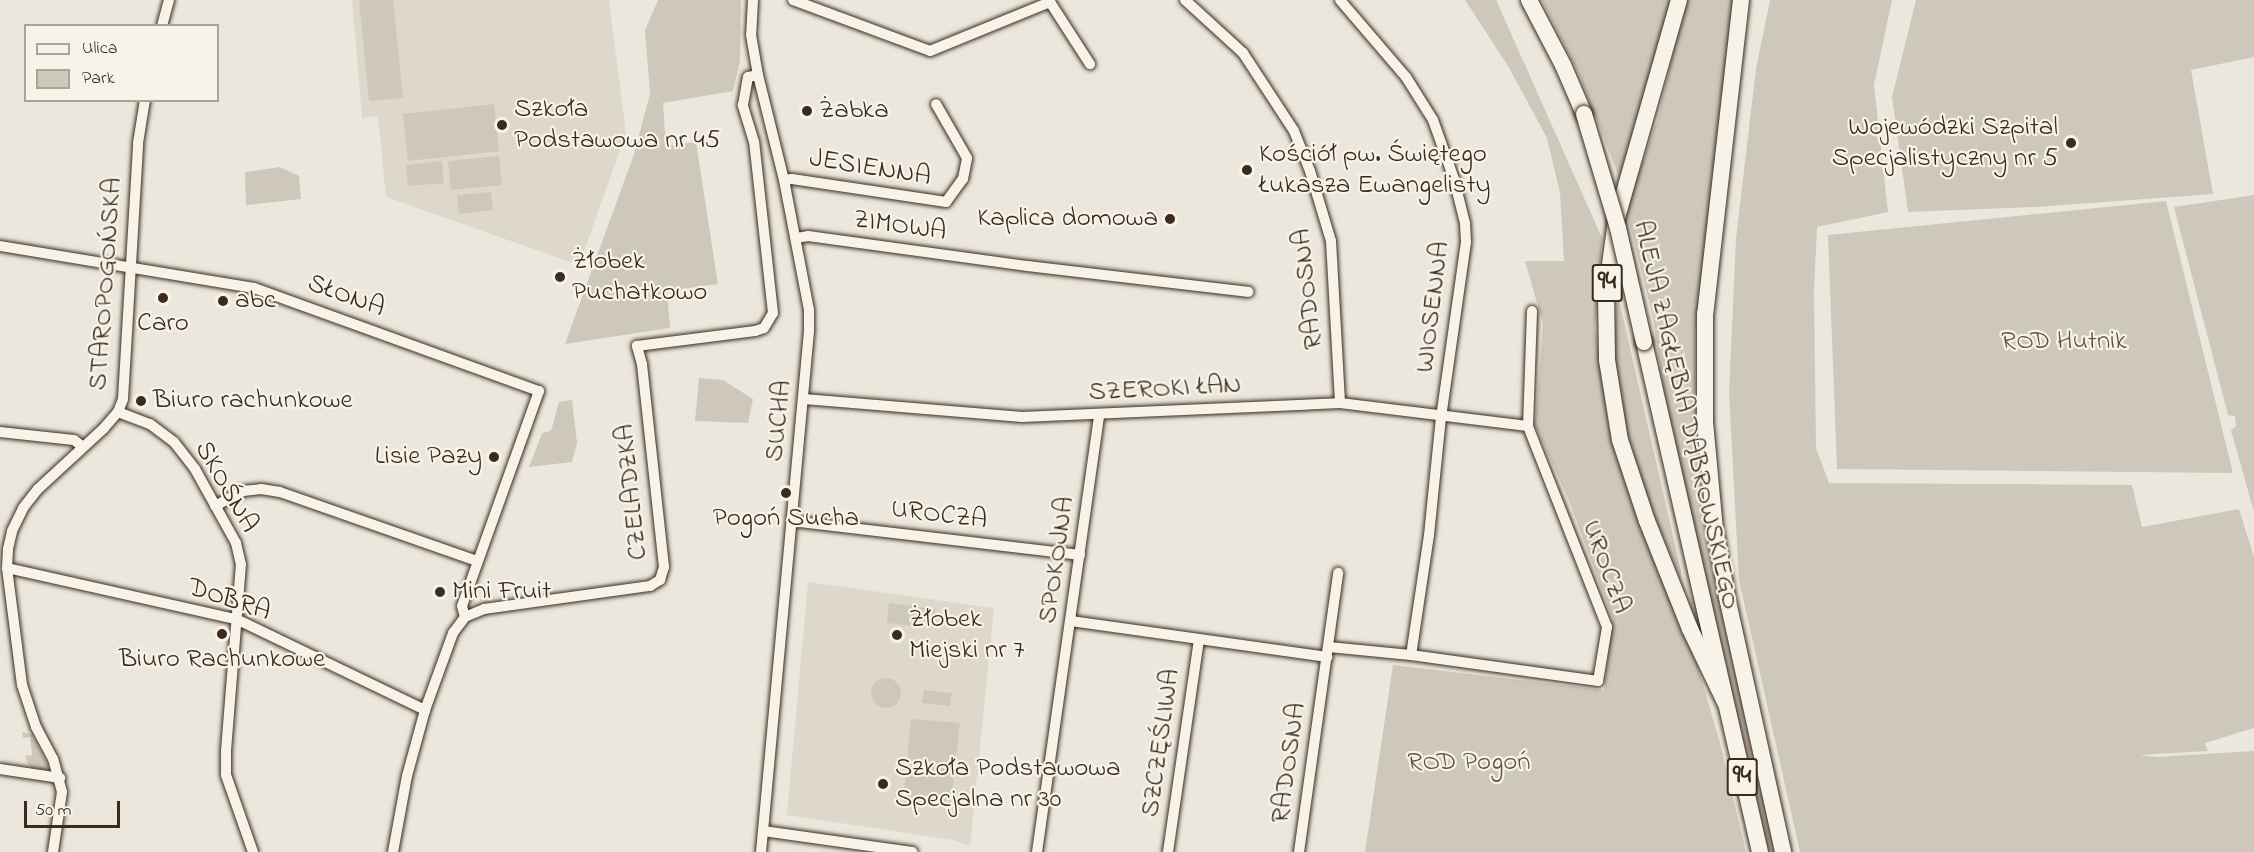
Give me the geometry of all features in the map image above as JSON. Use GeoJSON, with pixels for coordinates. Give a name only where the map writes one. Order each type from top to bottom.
{"type":"FeatureCollection","features":[{"type":"Feature","properties":{"kind":"main road","name":"ALEJA ZAGŁĘBIA DĄBROWSKIEGO"},"geometry":{"type":"LineString","coordinates":[[1529,0],[1563,65],[1584,114],[1618,228],[1760,852]]}},
{"type":"Feature","properties":{"kind":"main road","name":"94"},"geometry":{"type":"LineString","coordinates":[[1679,0],[1616,221],[1606,293],[1607,360],[1620,440],[1637,492],[1690,629],[1725,702]]}},
{"type":"Feature","properties":{"kind":"main road","name":"ALEJA ZAGŁĘBIA DĄBROWSKIEGO"},"geometry":{"type":"LineString","coordinates":[[1741,0],[1705,314],[1704,380],[1708,461],[1727,597],[1783,852]]}},
{"type":"Feature","properties":{"kind":"main road","name":"94"},"geometry":{"type":"LineString","coordinates":[[1732,65],[1750,0]]}},
{"type":"Feature","properties":{"kind":"street"},"geometry":{"type":"LineString","coordinates":[[163,24],[169,0]]}},
{"type":"Feature","properties":{"kind":"street","name":"SUCHA"},"geometry":{"type":"LineString","coordinates":[[753,0],[751,35],[758,75],[784,180],[809,310],[804,399],[761,852]]}},
{"type":"Feature","properties":{"kind":"street"},"geometry":{"type":"LineString","coordinates":[[793,0],[930,51],[1050,2],[1090,64]]}},
{"type":"Feature","properties":{"kind":"street","name":"RADOSNA"},"geometry":{"type":"LineString","coordinates":[[1185,0],[1243,53],[1294,131],[1311,171],[1331,241],[1340,403]]}},
{"type":"Feature","properties":{"kind":"street","name":"WIOSENNA"},"geometry":{"type":"LineString","coordinates":[[1340,0],[1406,77],[1433,120],[1454,179],[1465,223],[1466,242],[1441,417],[1429,534],[1411,655]]}},
{"type":"Feature","properties":{"kind":"street","name":"CZELADZKA"},"geometry":{"type":"LineString","coordinates":[[465,617],[484,609],[650,586],[660,580],[663,567],[642,364],[638,346],[755,331],[764,328],[773,313],[753,142],[742,105],[748,77],[758,75]]}},
{"type":"Feature","properties":{"kind":"street","name":"STAROPOGOŃSKA"},"geometry":{"type":"LineString","coordinates":[[53,852],[62,796],[60,778],[25,697],[6,598],[7,568],[12,531],[23,508],[38,489],[118,412],[123,399],[138,143],[145,102]]}},
{"type":"Feature","properties":{"kind":"street","name":"JESIENNA"},"geometry":{"type":"LineString","coordinates":[[784,180],[792,179],[946,202],[963,179],[967,158],[936,104]]}},
{"type":"Feature","properties":{"kind":"street","name":"ZIMOWA"},"geometry":{"type":"LineString","coordinates":[[796,238],[808,236],[1028,266],[1248,292]]}},
{"type":"Feature","properties":{"kind":"street","name":"SŁONA"},"geometry":{"type":"LineString","coordinates":[[0,246],[260,290],[539,391],[477,561]]}},
{"type":"Feature","properties":{"kind":"street","name":"UROCZA"},"geometry":{"type":"LineString","coordinates":[[1071,621],[1199,640],[1328,652],[1411,655],[1598,681],[1607,627],[1528,426],[1532,310]]}},
{"type":"Feature","properties":{"kind":"street","name":"SZEROKI ŁAN"},"geometry":{"type":"LineString","coordinates":[[804,399],[1022,417],[1099,416],[1340,403],[1528,426]]}},
{"type":"Feature","properties":{"kind":"street","name":"SKOŚNA"},"geometry":{"type":"LineString","coordinates":[[118,412],[150,424],[174,442],[195,469],[236,543],[241,564],[226,775],[253,852]]}},
{"type":"Feature","properties":{"kind":"street","name":"SPOKOJNA"},"geometry":{"type":"LineString","coordinates":[[1037,852],[1099,416]]}},
{"type":"Feature","properties":{"kind":"street"},"geometry":{"type":"LineString","coordinates":[[0,432],[74,440],[83,447]]}},
{"type":"Feature","properties":{"kind":"street"},"geometry":{"type":"LineString","coordinates":[[215,506],[243,491],[261,489],[280,492],[477,561],[462,606],[465,617],[453,633],[425,710],[407,776],[393,852]]}},
{"type":"Feature","properties":{"kind":"street","name":"UROCZA"},"geometry":{"type":"LineString","coordinates":[[792,521],[1080,555]]}},
{"type":"Feature","properties":{"kind":"street","name":"DOBRA"},"geometry":{"type":"LineString","coordinates":[[7,568],[236,619],[425,710]]}},
{"type":"Feature","properties":{"kind":"street","name":"RADOSNA"},"geometry":{"type":"LineString","coordinates":[[1299,852],[1338,573]]}},
{"type":"Feature","properties":{"kind":"street","name":"SZCZĘŚLIWA"},"geometry":{"type":"LineString","coordinates":[[1168,852],[1199,640]]}},
{"type":"Feature","properties":{"kind":"street"},"geometry":{"type":"LineString","coordinates":[[0,769],[60,778]]}},
{"type":"Feature","properties":{"kind":"street"},"geometry":{"type":"LineString","coordinates":[[763,831],[913,852]]}},
{"type":"Feature","properties":{"kind":"shaded area","name":"Szkoła Podstawowa nr 45"},"geometry":{"type":"Polygon","coordinates":[[[352,0],[609,0],[626,133],[583,254],[573,263],[386,197],[378,116],[362,118],[352,0]]]}},
{"type":"Feature","properties":{"kind":"shaded area","name":"Szkoła Podstawowa Specjalna nr 30"},"geometry":{"type":"Polygon","coordinates":[[[808,582],[994,608],[970,846],[953,840],[787,815],[808,582]]]}},
{"type":"Feature","properties":{"kind":"green space"},"geometry":{"type":"Polygon","coordinates":[[[359,0],[393,0],[403,98],[369,101],[359,0]]]}},
{"type":"Feature","properties":{"kind":"green space"},"geometry":{"type":"Polygon","coordinates":[[[658,0],[741,0],[740,61],[733,91],[663,103],[666,146],[696,142],[718,284],[667,291],[670,328],[565,344],[634,154],[650,94],[645,30],[658,0]]]}},
{"type":"Feature","properties":{"kind":"green space","name":"ROD Pogoń"},"geometry":{"type":"Polygon","coordinates":[[[1465,0],[1496,0],[1602,238],[1595,328],[1609,427],[1636,514],[1693,650],[1720,743],[1746,852],[1365,852],[1393,665],[1604,690],[1613,620],[1570,503],[1535,425],[1543,324],[1525,261],[1564,261],[1560,193],[1547,138],[1508,66],[1465,0]]]}},
{"type":"Feature","properties":{"kind":"green space"},"geometry":{"type":"Polygon","coordinates":[[[1542,0],[1670,0],[1663,33],[1619,177],[1579,74],[1542,0]]]}},
{"type":"Feature","properties":{"kind":"green space"},"geometry":{"type":"Polygon","coordinates":[[[1686,0],[1733,0],[1695,335],[1695,397],[1699,468],[1716,589],[1775,852],[1767,852],[1663,386],[1653,317],[1626,210],[1658,118],[1686,0]]]}},
{"type":"Feature","properties":{"kind":"green space"},"geometry":{"type":"Polygon","coordinates":[[[1770,0],[1892,0],[1874,85],[1888,212],[1817,227],[1814,293],[1816,448],[1829,483],[2132,485],[2142,527],[2239,509],[2254,557],[2254,728],[2205,743],[2208,751],[2139,755],[2157,757],[2254,751],[2254,852],[1800,852],[1739,580],[1729,393],[1736,238],[1756,69],[1770,0]]]}},
{"type":"Feature","properties":{"kind":"green space","name":"Wojewódzki Szpital Specjalistyczny nr 5"},"geometry":{"type":"Polygon","coordinates":[[[1916,0],[2254,0],[2254,57],[2191,70],[2213,194],[2036,207],[1908,212],[1892,97],[1916,0]]]}},
{"type":"Feature","properties":{"kind":"green space"},"geometry":{"type":"Polygon","coordinates":[[[494,104],[499,151],[408,161],[403,114],[494,104]]]}},
{"type":"Feature","properties":{"kind":"green space"},"geometry":{"type":"Polygon","coordinates":[[[499,156],[502,185],[451,190],[448,161],[499,156]]]}},
{"type":"Feature","properties":{"kind":"green space"},"geometry":{"type":"Polygon","coordinates":[[[442,161],[444,183],[408,186],[406,165],[442,161]]]}},
{"type":"Feature","properties":{"kind":"green space"},"geometry":{"type":"Polygon","coordinates":[[[280,167],[299,176],[301,199],[246,205],[245,172],[280,167]]]}},
{"type":"Feature","properties":{"kind":"green space"},"geometry":{"type":"Polygon","coordinates":[[[491,192],[493,210],[459,214],[457,195],[491,192]]]}},
{"type":"Feature","properties":{"kind":"green space","name":"ROD Hutnik"},"geometry":{"type":"Polygon","coordinates":[[[2254,195],[2254,512],[2231,430],[2236,426],[2235,416],[2228,415],[2174,207],[2254,195]]]}},
{"type":"Feature","properties":{"kind":"green space","name":"ROD Hutnik"},"geometry":{"type":"Polygon","coordinates":[[[2166,201],[2233,473],[1837,469],[1828,235],[2166,201]]]}},
{"type":"Feature","properties":{"kind":"green space"},"geometry":{"type":"Polygon","coordinates":[[[1617,291],[1681,579],[1628,454],[1617,400],[1614,347],[1617,291]]]}},
{"type":"Feature","properties":{"kind":"green space"},"geometry":{"type":"Polygon","coordinates":[[[699,378],[723,380],[753,399],[748,423],[695,421],[699,378]]]}},
{"type":"Feature","properties":{"kind":"green space"},"geometry":{"type":"Polygon","coordinates":[[[572,400],[577,443],[572,462],[529,467],[542,433],[551,431],[559,402],[572,400]]]}},
{"type":"Feature","properties":{"kind":"green space"},"geometry":{"type":"Polygon","coordinates":[[[889,603],[935,609],[933,628],[887,623],[889,603]]]}},
{"type":"Feature","properties":{"kind":"green space"},"geometry":{"type":"Polygon","coordinates":[[[886,678],[897,682],[901,693],[897,704],[886,708],[875,704],[871,693],[875,682],[886,678]]]}},
{"type":"Feature","properties":{"kind":"green space"},"geometry":{"type":"Polygon","coordinates":[[[924,690],[952,693],[950,706],[922,703],[924,690]]]}},
{"type":"Feature","properties":{"kind":"green space"},"geometry":{"type":"Polygon","coordinates":[[[911,719],[960,723],[950,807],[903,803],[911,719]]]}},
{"type":"Feature","properties":{"kind":"green space"},"geometry":{"type":"Polygon","coordinates":[[[22,732],[32,735],[48,766],[47,771],[33,769],[28,764],[25,756],[32,755],[30,737],[23,738],[22,732]]]}},
{"type":"Feature","properties":{"kind":"place","name":"Żabka"},"geometry":{"type":"Point","coordinates":[807,111]}},
{"type":"Feature","properties":{"kind":"place","name":"Szkoła Podstawowa nr 45"},"geometry":{"type":"Point","coordinates":[502,125]}},
{"type":"Feature","properties":{"kind":"place","name":"Wojewódzki Szpital Specjalistyczny nr 5"},"geometry":{"type":"Point","coordinates":[2071,143]}},
{"type":"Feature","properties":{"kind":"place","name":"Kościół pw. Świętego Łukasza Ewangelisty"},"geometry":{"type":"Point","coordinates":[1247,170]}},
{"type":"Feature","properties":{"kind":"place","name":"Kaplica domowa"},"geometry":{"type":"Point","coordinates":[1170,219]}},
{"type":"Feature","properties":{"kind":"place","name":"Żłobek Puchatkowo"},"geometry":{"type":"Point","coordinates":[560,277]}},
{"type":"Feature","properties":{"kind":"place","name":"Caro"},"geometry":{"type":"Point","coordinates":[163,298]}},
{"type":"Feature","properties":{"kind":"place","name":"abc"},"geometry":{"type":"Point","coordinates":[223,301]}},
{"type":"Feature","properties":{"kind":"place","name":"Biuro rachunkowe"},"geometry":{"type":"Point","coordinates":[141,401]}},
{"type":"Feature","properties":{"kind":"place","name":"Lisie Pazy"},"geometry":{"type":"Point","coordinates":[494,457]}},
{"type":"Feature","properties":{"kind":"place","name":"Pogoń Sucha"},"geometry":{"type":"Point","coordinates":[786,493]}},
{"type":"Feature","properties":{"kind":"place","name":"Mini Fruit"},"geometry":{"type":"Point","coordinates":[440,592]}},
{"type":"Feature","properties":{"kind":"place","name":"Biuro Rachunkowe"},"geometry":{"type":"Point","coordinates":[222,634]}},
{"type":"Feature","properties":{"kind":"place","name":"Żłobek Miejski nr 7"},"geometry":{"type":"Point","coordinates":[897,635]}},
{"type":"Feature","properties":{"kind":"place","name":"Szkoła Podstawowa Specjalna nr 30"},"geometry":{"type":"Point","coordinates":[883,784]}}]}
